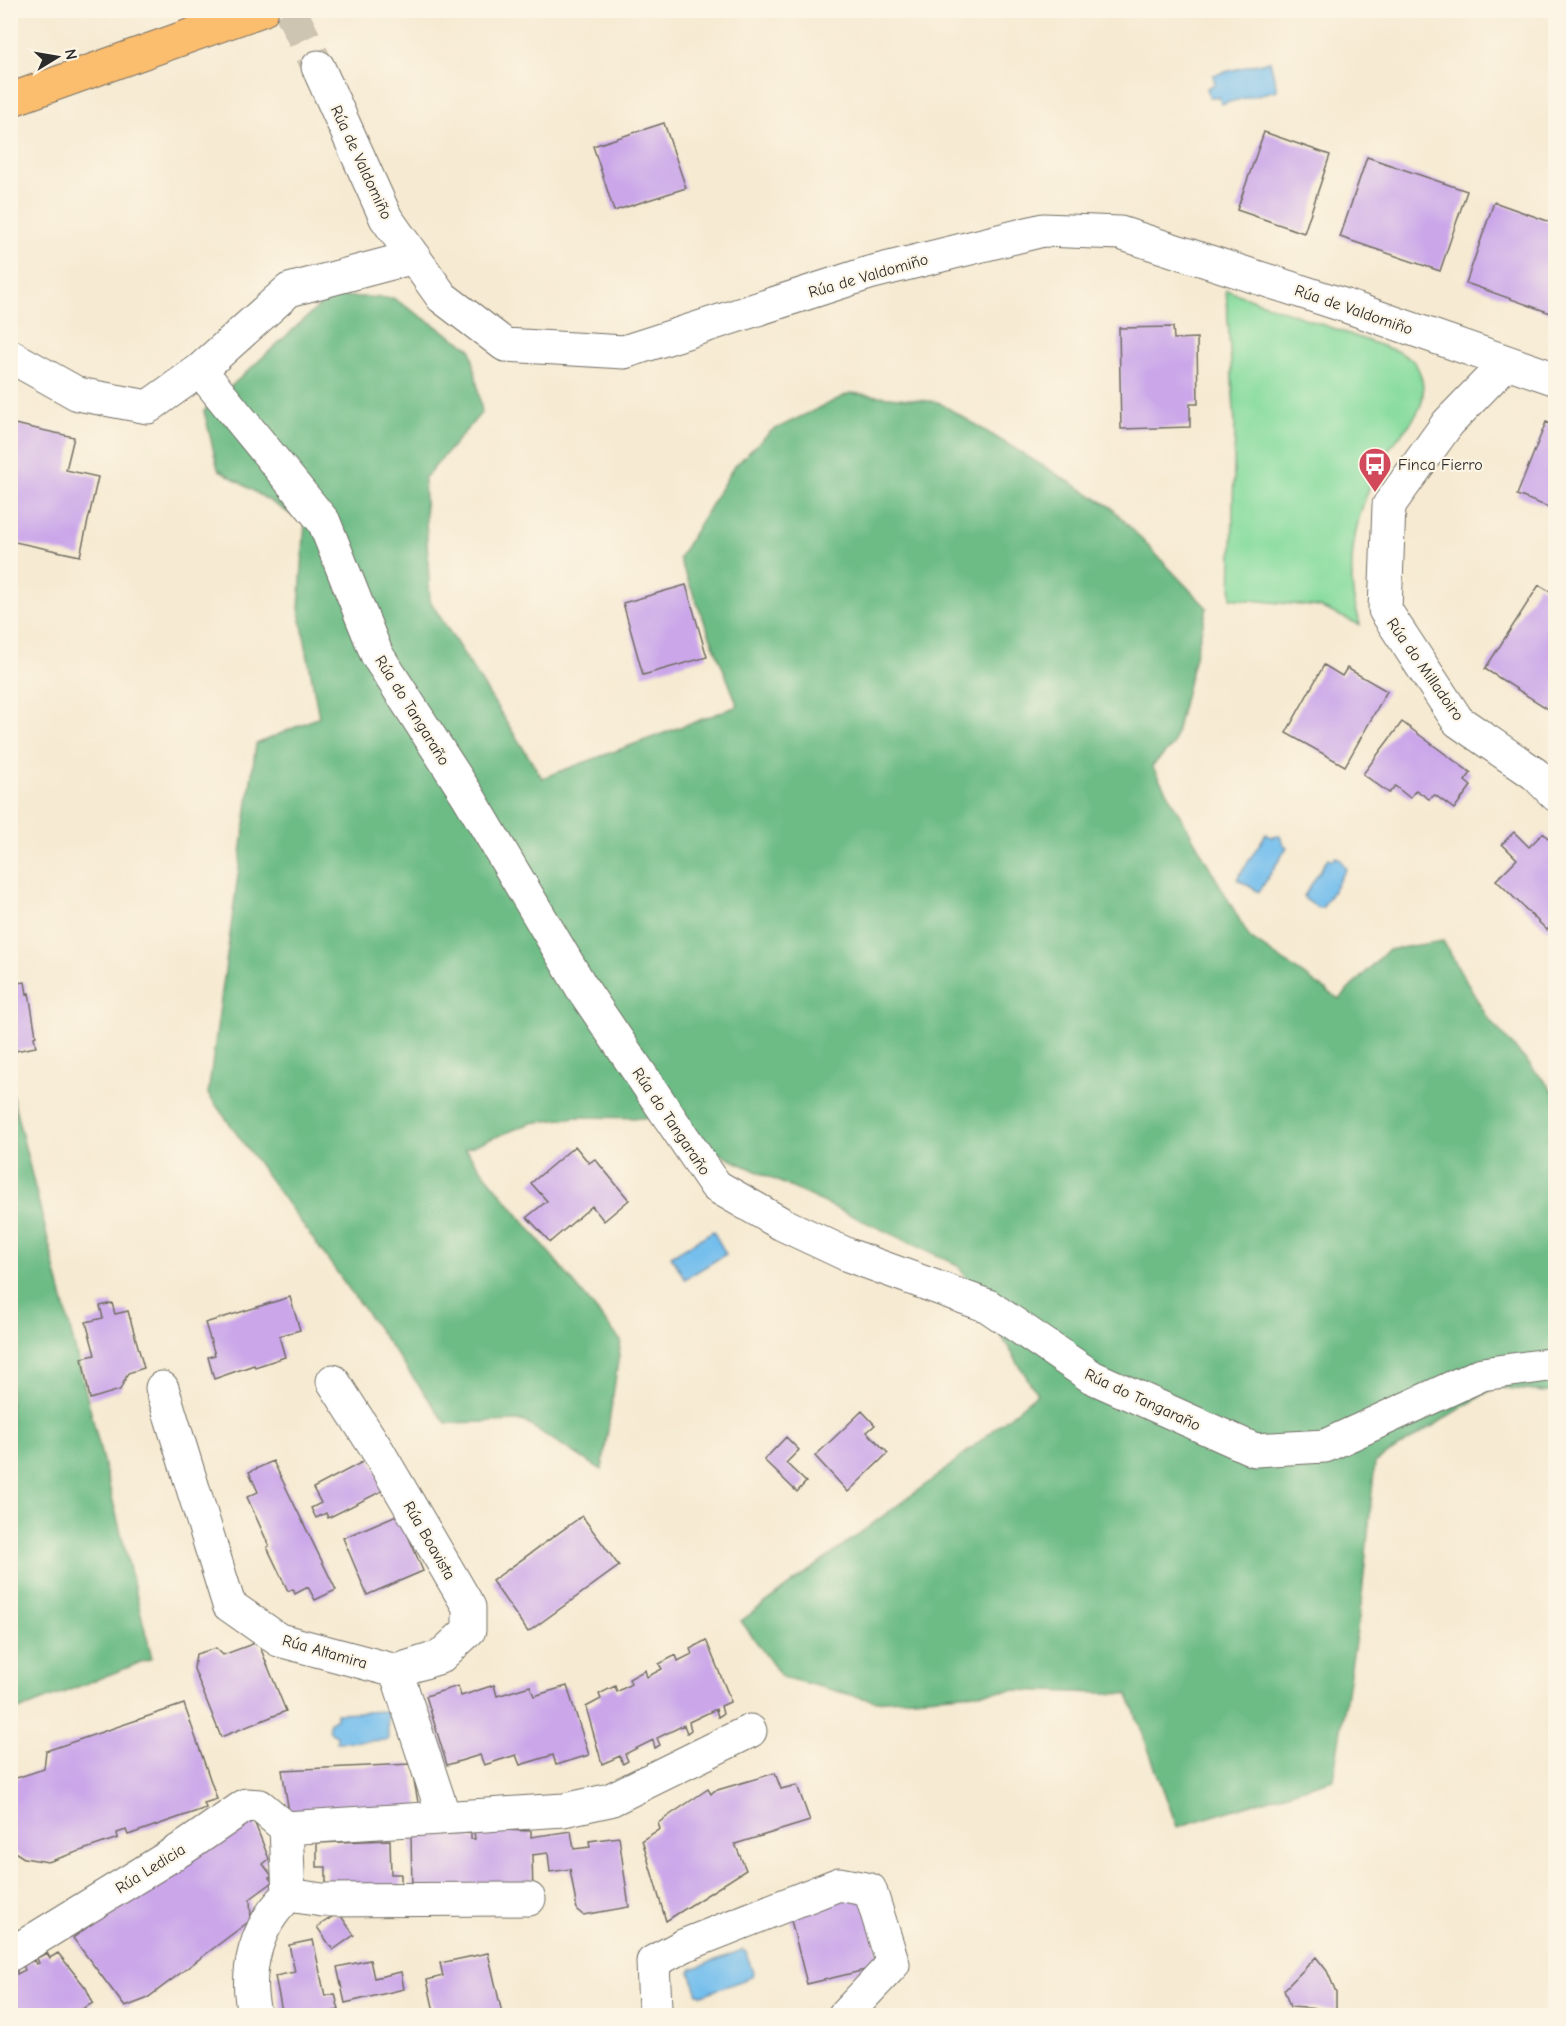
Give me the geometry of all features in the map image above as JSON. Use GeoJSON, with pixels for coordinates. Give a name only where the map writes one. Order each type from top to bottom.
{"type":"FeatureCollection","features":[{"type":"Feature","properties":{"kind":"highway"},"geometry":{"type":"LineString","coordinates":[[10,100],[262,10]]}},
{"type":"Feature","properties":{"kind":"street","name":"Rúa de Valdomiño"},"geometry":{"type":"LineString","coordinates":[[318,67],[386,218],[442,297],[506,345],[624,352],[869,273],[1043,230],[1120,233],[1346,306],[1556,379]]}},
{"type":"Feature","properties":{"kind":"street"},"geometry":{"type":"LineString","coordinates":[[10,356],[78,394],[148,407],[200,370],[289,290],[414,257]]}},
{"type":"Feature","properties":{"kind":"street","name":"Rúa do Milladoiro"},"geometry":{"type":"LineString","coordinates":[[1507,362],[1448,423],[1389,505],[1384,610],[1458,721],[1534,774],[1556,795]]}},
{"type":"Feature","properties":{"kind":"street","name":"Rúa do Tangaraño"},"geometry":{"type":"LineString","coordinates":[[200,370],[324,522],[377,655],[468,796],[582,988],[716,1186],[783,1224],[848,1255],[988,1306],[1092,1377],[1255,1450],[1325,1446],[1482,1374],[1556,1364]]}},
{"type":"Feature","properties":{"kind":"street","name":"Rúa Boavista"},"geometry":{"type":"LineString","coordinates":[[333,1381],[379,1453],[468,1607],[469,1630],[440,1657],[396,1671]]}},
{"type":"Feature","properties":{"kind":"street","name":"Rúa Altamira"},"geometry":{"type":"LineString","coordinates":[[162,1388],[229,1605],[279,1640],[396,1671]]}},
{"type":"Feature","properties":{"kind":"street"},"geometry":{"type":"LineString","coordinates":[[396,1671],[444,1817]]}},
{"type":"Feature","properties":{"kind":"street"},"geometry":{"type":"LineString","coordinates":[[289,1895],[286,1828],[564,1810],[610,1800],[750,1731]]}},
{"type":"Feature","properties":{"kind":"street","name":"Rúa Ledicia"},"geometry":{"type":"LineString","coordinates":[[11,1954],[178,1851],[246,1804],[260,1806],[286,1828]]}},
{"type":"Feature","properties":{"kind":"street"},"geometry":{"type":"LineString","coordinates":[[655,2008],[653,1962],[686,1945],[839,1884],[870,1890],[892,1964],[844,2016]]}},
{"type":"Feature","properties":{"kind":"street"},"geometry":{"type":"LineString","coordinates":[[255,2016],[250,2001],[250,1980],[255,1943],[275,1906],[289,1895],[322,1900],[529,1899]]}},
{"type":"Feature","properties":{"kind":"green space"},"geometry":{"type":"Polygon","coordinates":[[[1226,290],[1399,352],[1411,359],[1421,375],[1423,389],[1420,407],[1380,464],[1359,518],[1352,555],[1352,574],[1360,625],[1320,607],[1231,598],[1235,424],[1226,290]]]}},
{"type":"Feature","properties":{"kind":"green space"},"geometry":{"type":"Polygon","coordinates":[[[330,296],[393,298],[471,349],[482,412],[424,479],[430,601],[542,778],[738,706],[679,558],[733,468],[771,431],[850,393],[938,402],[1111,507],[1207,608],[1173,745],[1152,766],[1250,938],[1339,999],[1388,950],[1443,941],[1487,1017],[1555,1093],[1555,1393],[1495,1387],[1375,1462],[1361,1605],[1333,1779],[1177,1827],[1128,1694],[1015,1690],[875,1701],[782,1677],[741,1621],[940,1474],[1037,1394],[958,1265],[715,1152],[651,1118],[577,1117],[531,1123],[465,1149],[621,1341],[602,1470],[523,1421],[446,1423],[208,1094],[256,744],[319,717],[299,609],[305,523],[218,469],[204,411],[330,296]]]}},
{"type":"Feature","properties":{"kind":"green space"},"geometry":{"type":"Polygon","coordinates":[[[11,1091],[152,1658],[10,1713],[11,1091]]]}},
{"type":"Feature","properties":{"kind":"water"},"geometry":{"type":"Polygon","coordinates":[[[1270,61],[1277,90],[1221,104],[1219,97],[1209,97],[1207,88],[1215,84],[1213,75],[1270,61]]]}},
{"type":"Feature","properties":{"kind":"water"},"geometry":{"type":"Polygon","coordinates":[[[1266,834],[1271,837],[1280,836],[1287,847],[1259,892],[1237,879],[1266,834]]]}},
{"type":"Feature","properties":{"kind":"water"},"geometry":{"type":"Polygon","coordinates":[[[1336,857],[1346,869],[1323,907],[1318,908],[1304,896],[1328,858],[1332,860],[1336,857]]]}},
{"type":"Feature","properties":{"kind":"water"},"geometry":{"type":"Polygon","coordinates":[[[713,1231],[726,1254],[685,1279],[671,1256],[713,1231]]]}},
{"type":"Feature","properties":{"kind":"water"},"geometry":{"type":"Polygon","coordinates":[[[387,1711],[388,1740],[337,1742],[337,1736],[329,1729],[330,1722],[336,1718],[336,1713],[387,1711]]]}},
{"type":"Feature","properties":{"kind":"water"},"geometry":{"type":"Polygon","coordinates":[[[742,1950],[746,1952],[753,1973],[752,1977],[702,1995],[698,1994],[690,1972],[692,1969],[742,1950]]]}},
{"type":"Feature","properties":{"kind":"building"},"geometry":{"type":"Polygon","coordinates":[[[664,123],[686,188],[614,211],[593,146],[664,123]]]}},
{"type":"Feature","properties":{"kind":"building"},"geometry":{"type":"Polygon","coordinates":[[[1264,132],[1330,155],[1304,233],[1237,210],[1264,132]]]}},
{"type":"Feature","properties":{"kind":"building"},"geometry":{"type":"Polygon","coordinates":[[[1367,157],[1467,191],[1440,271],[1340,237],[1367,157]]]}},
{"type":"Feature","properties":{"kind":"building"},"geometry":{"type":"Polygon","coordinates":[[[1494,202],[1556,224],[1556,315],[1466,283],[1494,202]]]}},
{"type":"Feature","properties":{"kind":"building"},"geometry":{"type":"Polygon","coordinates":[[[1173,327],[1174,339],[1197,338],[1198,404],[1190,404],[1190,427],[1121,429],[1119,328],[1173,327]]]}},
{"type":"Feature","properties":{"kind":"building"},"geometry":{"type":"Polygon","coordinates":[[[1546,422],[1556,426],[1556,510],[1517,495],[1546,422]]]}},
{"type":"Feature","properties":{"kind":"building"},"geometry":{"type":"Polygon","coordinates":[[[10,423],[74,437],[66,470],[98,477],[80,556],[10,541],[10,423]]]}},
{"type":"Feature","properties":{"kind":"building"},"geometry":{"type":"Polygon","coordinates":[[[686,585],[707,657],[643,675],[623,603],[686,585]]]}},
{"type":"Feature","properties":{"kind":"building"},"geometry":{"type":"Polygon","coordinates":[[[1539,585],[1556,595],[1556,714],[1485,669],[1539,585]]]}},
{"type":"Feature","properties":{"kind":"building"},"geometry":{"type":"Polygon","coordinates":[[[1324,665],[1342,676],[1347,668],[1387,691],[1345,766],[1286,733],[1324,665]]]}},
{"type":"Feature","properties":{"kind":"building"},"geometry":{"type":"Polygon","coordinates":[[[1402,722],[1471,773],[1465,781],[1471,786],[1454,809],[1435,795],[1429,799],[1416,790],[1410,798],[1395,786],[1389,793],[1363,774],[1402,722]]]}},
{"type":"Feature","properties":{"kind":"building"},"geometry":{"type":"Polygon","coordinates":[[[1514,832],[1529,847],[1543,833],[1556,846],[1556,921],[1547,930],[1496,880],[1517,859],[1502,844],[1514,832]]]}},
{"type":"Feature","properties":{"kind":"building"},"geometry":{"type":"Polygon","coordinates":[[[25,982],[27,994],[29,993],[36,1047],[10,1052],[10,984],[25,982]]]}},
{"type":"Feature","properties":{"kind":"building"},"geometry":{"type":"Polygon","coordinates":[[[575,1146],[589,1163],[595,1159],[629,1200],[604,1221],[592,1206],[550,1242],[527,1217],[547,1201],[531,1183],[575,1146]]]}},
{"type":"Feature","properties":{"kind":"building"},"geometry":{"type":"Polygon","coordinates":[[[290,1297],[300,1330],[279,1336],[285,1357],[214,1379],[208,1357],[215,1355],[205,1323],[290,1297]]]}},
{"type":"Feature","properties":{"kind":"building"},"geometry":{"type":"Polygon","coordinates":[[[112,1303],[115,1314],[128,1311],[144,1368],[128,1373],[120,1390],[90,1399],[82,1358],[95,1355],[86,1322],[103,1318],[100,1306],[112,1303]]]}},
{"type":"Feature","properties":{"kind":"building"},"geometry":{"type":"Polygon","coordinates":[[[862,1411],[875,1425],[867,1432],[888,1453],[848,1492],[815,1456],[862,1411]]]}},
{"type":"Feature","properties":{"kind":"building"},"geometry":{"type":"Polygon","coordinates":[[[786,1437],[799,1450],[786,1463],[806,1482],[797,1492],[764,1460],[786,1437]]]}},
{"type":"Feature","properties":{"kind":"building"},"geometry":{"type":"Polygon","coordinates":[[[370,1458],[386,1489],[328,1518],[326,1513],[316,1518],[311,1508],[321,1503],[313,1488],[370,1458]]]}},
{"type":"Feature","properties":{"kind":"building"},"geometry":{"type":"Polygon","coordinates":[[[273,1461],[336,1590],[315,1600],[308,1587],[295,1594],[293,1589],[288,1591],[247,1497],[258,1492],[249,1472],[273,1461]]]}},
{"type":"Feature","properties":{"kind":"building"},"geometry":{"type":"Polygon","coordinates":[[[399,1514],[423,1571],[367,1595],[343,1538],[399,1514]]]}},
{"type":"Feature","properties":{"kind":"building"},"geometry":{"type":"Polygon","coordinates":[[[582,1516],[619,1566],[528,1632],[492,1581],[582,1516]]]}},
{"type":"Feature","properties":{"kind":"building"},"geometry":{"type":"Polygon","coordinates":[[[706,1640],[729,1696],[730,1702],[721,1706],[723,1714],[718,1717],[716,1709],[689,1722],[691,1730],[687,1733],[684,1725],[657,1738],[660,1745],[655,1748],[653,1740],[625,1754],[628,1761],[623,1764],[620,1756],[602,1764],[586,1707],[601,1699],[599,1694],[615,1686],[617,1692],[631,1684],[629,1679],[645,1670],[647,1677],[662,1669],[659,1664],[676,1655],[678,1661],[692,1654],[690,1649],[706,1640]]]}},
{"type":"Feature","properties":{"kind":"building"},"geometry":{"type":"Polygon","coordinates":[[[258,1642],[286,1711],[221,1737],[194,1669],[196,1654],[216,1648],[223,1655],[258,1642]]]}},
{"type":"Feature","properties":{"kind":"building"},"geometry":{"type":"Polygon","coordinates":[[[494,1685],[497,1696],[530,1686],[534,1696],[567,1686],[589,1755],[556,1765],[553,1755],[520,1765],[516,1755],[484,1765],[480,1755],[447,1765],[426,1696],[458,1686],[461,1696],[494,1685]]]}},
{"type":"Feature","properties":{"kind":"building"},"geometry":{"type":"Polygon","coordinates":[[[184,1704],[217,1799],[204,1803],[206,1808],[128,1835],[126,1830],[117,1833],[118,1838],[48,1862],[24,1858],[10,1849],[10,1780],[44,1769],[46,1751],[184,1704]]]}},
{"type":"Feature","properties":{"kind":"building"},"geometry":{"type":"Polygon","coordinates":[[[411,1764],[420,1813],[290,1818],[282,1770],[411,1764]]]}},
{"type":"Feature","properties":{"kind":"building"},"geometry":{"type":"Polygon","coordinates":[[[775,1773],[781,1789],[797,1785],[810,1821],[735,1844],[746,1870],[666,1921],[642,1840],[660,1829],[658,1823],[708,1789],[711,1794],[714,1791],[775,1773]]]}},
{"type":"Feature","properties":{"kind":"building"},"geometry":{"type":"Polygon","coordinates":[[[230,1820],[254,1821],[269,1859],[263,1864],[272,1876],[269,1878],[273,1882],[250,1899],[251,1920],[146,1999],[125,2007],[73,1938],[230,1820]]]}},
{"type":"Feature","properties":{"kind":"building"},"geometry":{"type":"Polygon","coordinates":[[[474,1831],[531,1831],[531,1837],[571,1831],[574,1849],[590,1847],[589,1841],[619,1837],[629,1907],[583,1915],[577,1910],[570,1869],[550,1872],[548,1853],[532,1855],[533,1893],[412,1890],[411,1835],[471,1833],[471,1839],[475,1839],[474,1831]]]}},
{"type":"Feature","properties":{"kind":"building"},"geometry":{"type":"Polygon","coordinates":[[[390,1840],[391,1874],[401,1874],[401,1891],[326,1898],[326,1867],[317,1867],[317,1843],[390,1840]]]}},
{"type":"Feature","properties":{"kind":"building"},"geometry":{"type":"Polygon","coordinates":[[[864,1893],[882,1966],[807,1984],[789,1912],[864,1893]]]}},
{"type":"Feature","properties":{"kind":"building"},"geometry":{"type":"Polygon","coordinates":[[[335,1915],[341,1916],[354,1935],[333,1950],[317,1927],[335,1915]]]}},
{"type":"Feature","properties":{"kind":"building"},"geometry":{"type":"Polygon","coordinates":[[[313,1940],[325,1996],[335,1994],[339,2010],[329,2012],[329,2016],[283,2016],[275,1976],[295,1972],[289,1945],[313,1940]]]}},
{"type":"Feature","properties":{"kind":"building"},"geometry":{"type":"Polygon","coordinates":[[[47,1953],[50,1958],[58,1953],[86,1988],[93,2003],[73,2016],[10,2016],[10,1972],[17,1969],[17,1974],[25,1970],[23,1965],[34,1960],[36,1964],[39,1963],[37,1958],[47,1953]]]}},
{"type":"Feature","properties":{"kind":"building"},"geometry":{"type":"Polygon","coordinates":[[[488,1953],[502,2013],[489,2016],[435,2016],[427,1980],[443,1976],[440,1963],[488,1953]]]}},
{"type":"Feature","properties":{"kind":"building"},"geometry":{"type":"Polygon","coordinates":[[[1316,1957],[1327,1971],[1336,1992],[1336,2010],[1290,2007],[1284,1990],[1316,1957]]]}},
{"type":"Feature","properties":{"kind":"building"},"geometry":{"type":"Polygon","coordinates":[[[370,1960],[374,1978],[401,1972],[404,1989],[345,2003],[337,1967],[370,1960]]]}},
{"type":"Feature","properties":{"kind":"tunnel"},"geometry":{"type":"LineString","coordinates":[[290,10],[318,67]]}},
{"type":"Feature","properties":{"kind":"place","name":"Finca Fierro"},"geometry":{"type":"Point","coordinates":[1375,493]}}]}
